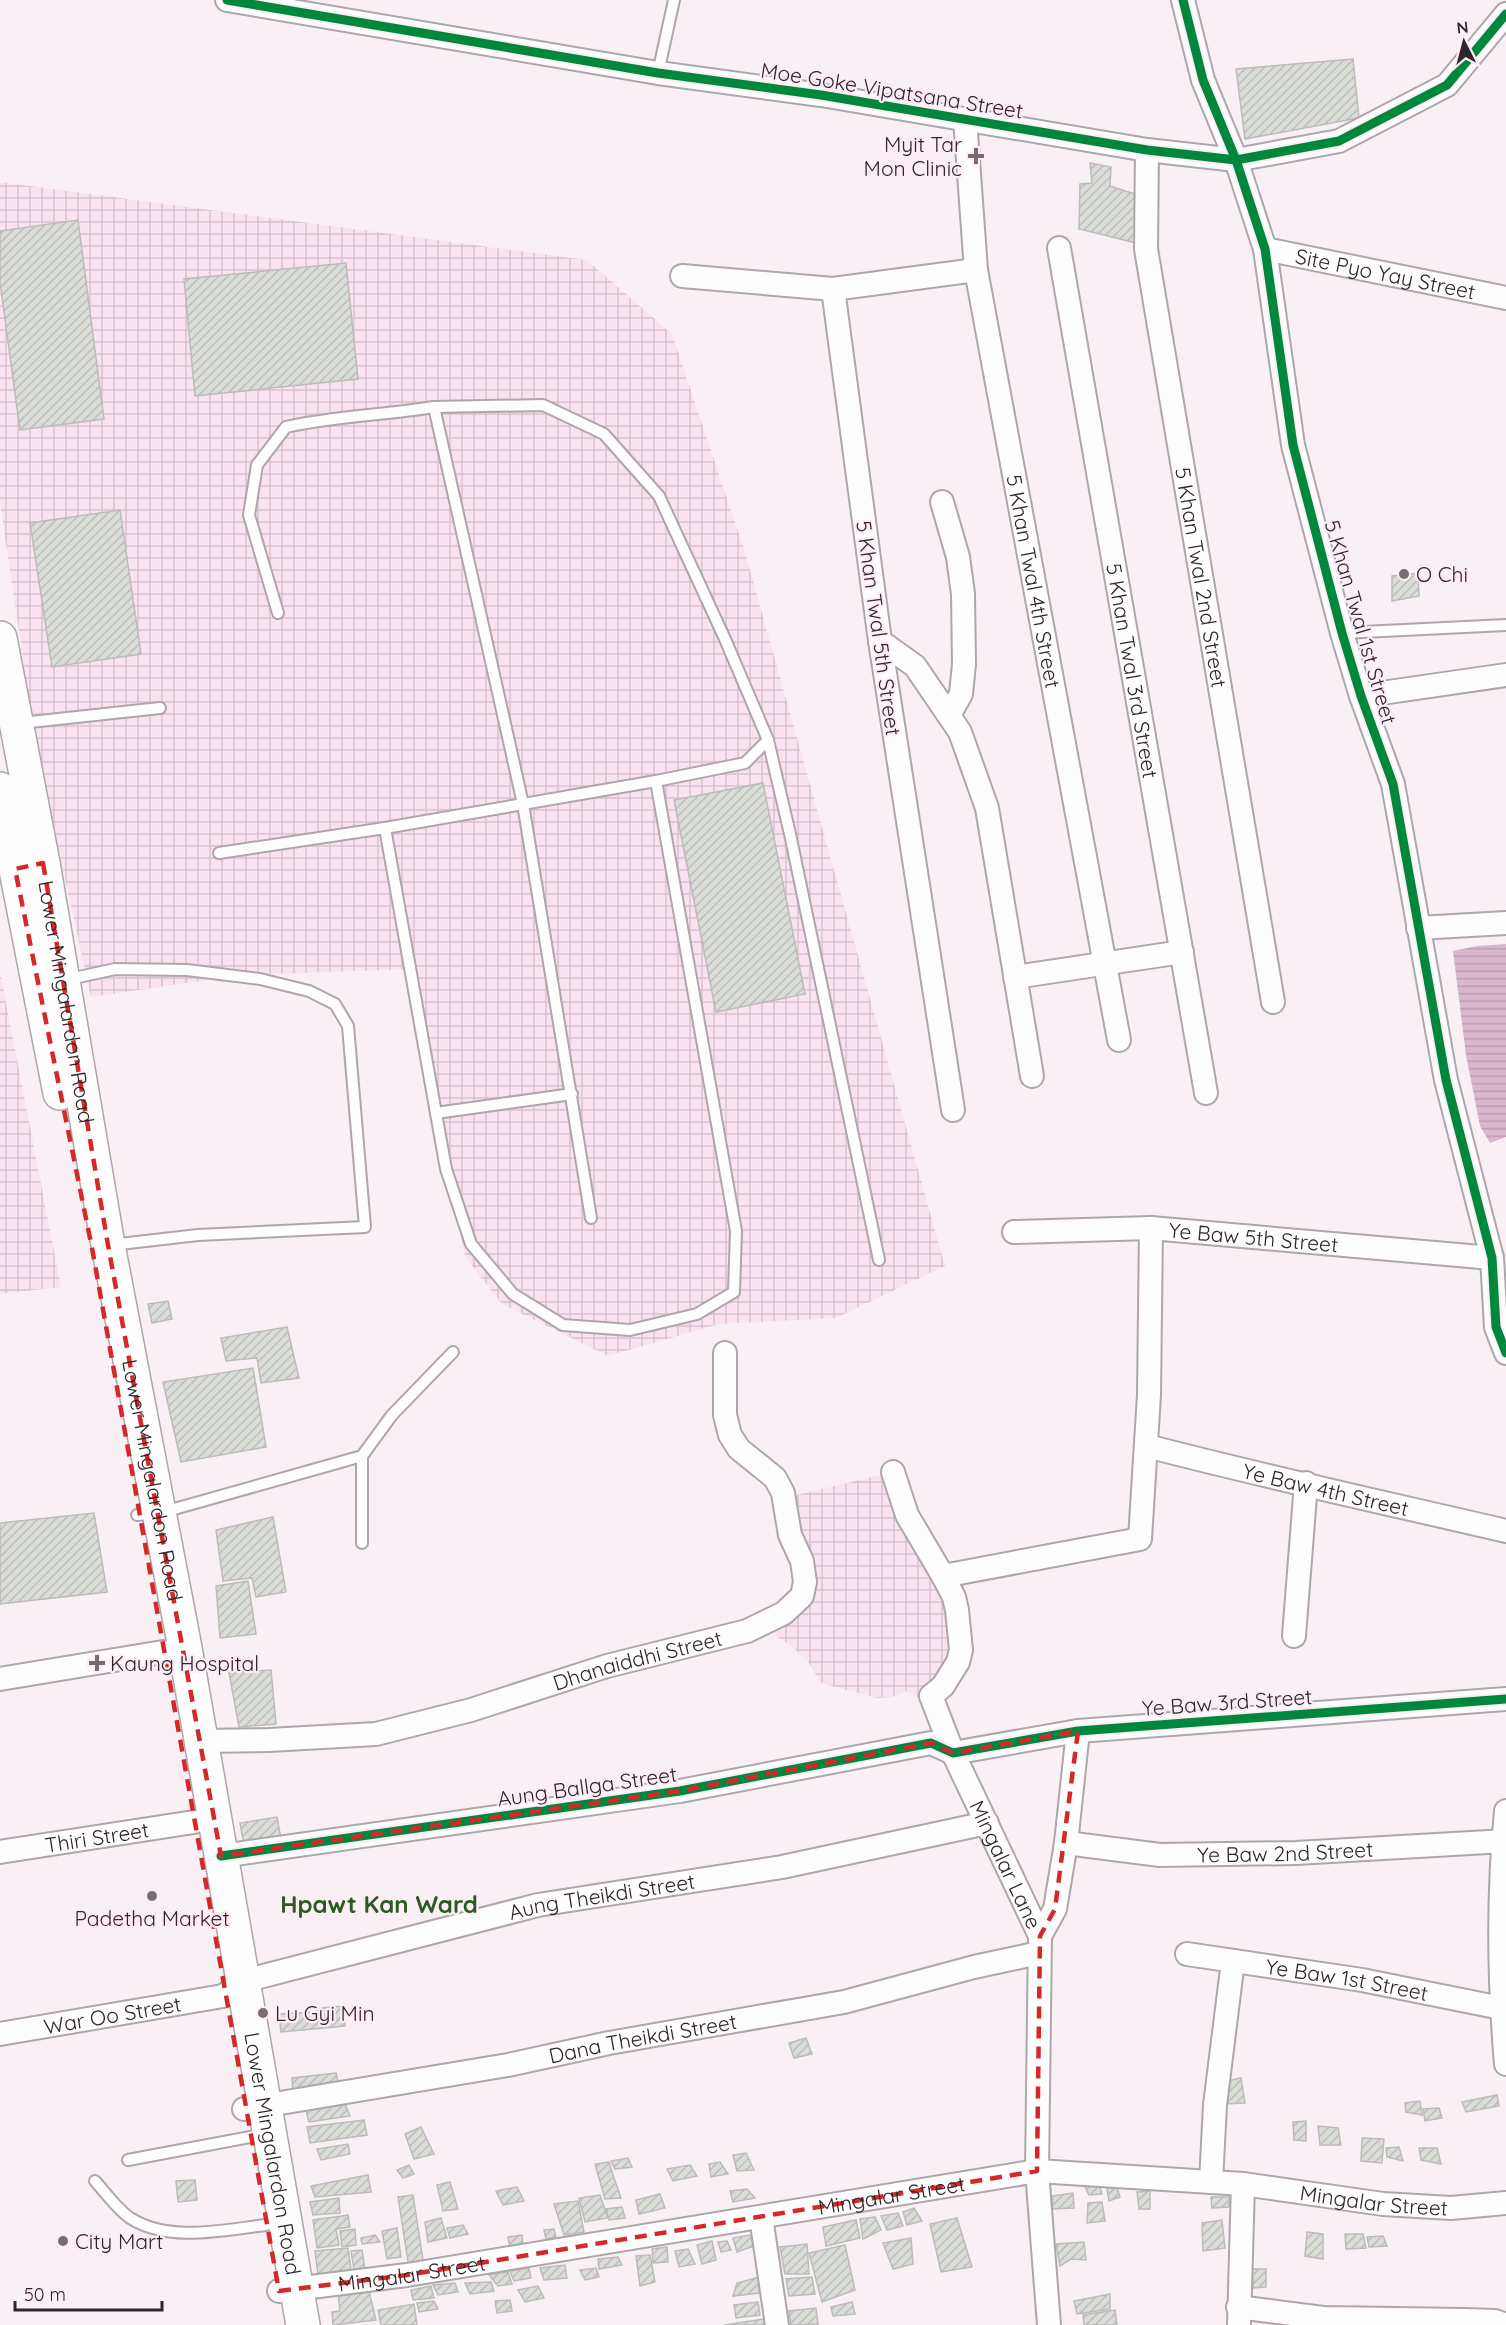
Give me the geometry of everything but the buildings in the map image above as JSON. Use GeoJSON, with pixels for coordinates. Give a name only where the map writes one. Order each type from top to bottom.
{"type":"FeatureCollection","features":[{"type":"Feature","properties":{"kind":"main road","name":"Lower Mingalardon Road"},"geometry":{"type":"LineString","coordinates":[[0,638],[11,724],[20,868]]}},
{"type":"Feature","properties":{"kind":"main road","name":"Lower Mingalardon Road"},"geometry":{"type":"LineString","coordinates":[[0,789],[51,982],[108,1245],[148,1514],[163,1652],[182,1743],[194,1822],[234,1988],[287,2290],[285,2325]]}},
{"type":"Feature","properties":{"kind":"main road","name":"Lower Mingalardon Road"},"geometry":{"type":"LineString","coordinates":[[51,982],[92,1248],[148,1514],[201,1741],[221,1856],[234,1988]]}},
{"type":"Feature","properties":{"kind":"main road","name":"Lower Mingalardon Road"},"geometry":{"type":"LineString","coordinates":[[287,2290],[303,2325]]}},
{"type":"Feature","properties":{"kind":"street","name":"Moe Goke Vipatsana Street"},"geometry":{"type":"LineString","coordinates":[[227,0],[658,73],[821,95],[1147,150],[1236,160],[1339,141],[1447,85],[1506,14]]}},
{"type":"Feature","properties":{"kind":"street","name":"5 Khan Twal 1st Street"},"geometry":{"type":"LineString","coordinates":[[1183,0],[1203,80],[1236,160],[1264,249],[1293,445],[1341,633],[1393,784],[1446,1080],[1492,1258],[1496,1327],[1506,1353]]}},
{"type":"Feature","properties":{"kind":"street","name":"5 Khan Twal 4th Street"},"geometry":{"type":"LineString","coordinates":[[965,119],[976,270],[1119,1040]]}},
{"type":"Feature","properties":{"kind":"street","name":"5 Khan Twal 2nd Street"},"geometry":{"type":"LineString","coordinates":[[1147,150],[1146,249],[1273,1002]]}},
{"type":"Feature","properties":{"kind":"street","name":"5 Khan Twal 3rd Street"},"geometry":{"type":"LineString","coordinates":[[1059,248],[1206,1093]]}},
{"type":"Feature","properties":{"kind":"street","name":"Site Pyo Yay Street"},"geometry":{"type":"LineString","coordinates":[[1264,249],[1506,298]]}},
{"type":"Feature","properties":{"kind":"street"},"geometry":{"type":"LineString","coordinates":[[682,276],[833,289],[976,270]]}},
{"type":"Feature","properties":{"kind":"street","name":"5 Khan Twal 5th Street"},"geometry":{"type":"LineString","coordinates":[[833,289],[880,641],[953,1110]]}},
{"type":"Feature","properties":{"kind":"street"},"geometry":{"type":"LineString","coordinates":[[942,501],[958,557],[963,594],[964,664],[961,694],[949,716]]}},
{"type":"Feature","properties":{"kind":"street"},"geometry":{"type":"LineString","coordinates":[[880,641],[915,666],[960,732],[987,808],[1032,1076]]}},
{"type":"Feature","properties":{"kind":"street"},"geometry":{"type":"LineString","coordinates":[[1361,696],[1506,675]]}},
{"type":"Feature","properties":{"kind":"street"},"geometry":{"type":"LineString","coordinates":[[1418,928],[1506,923]]}},
{"type":"Feature","properties":{"kind":"street"},"geometry":{"type":"LineString","coordinates":[[1015,977],[1182,952]]}},
{"type":"Feature","properties":{"kind":"street"},"geometry":{"type":"LineString","coordinates":[[943,1576],[1140,1539],[1147,1446],[1151,1228]]}},
{"type":"Feature","properties":{"kind":"street","name":"Ye Baw 5th Street"},"geometry":{"type":"LineString","coordinates":[[1014,1232],[1151,1228],[1492,1258]]}},
{"type":"Feature","properties":{"kind":"street","name":"Dhanaiddhi Street"},"geometry":{"type":"LineString","coordinates":[[201,1741],[376,1734],[471,1710],[607,1666],[747,1631],[784,1613],[802,1596],[805,1582],[802,1562],[790,1536],[783,1492],[775,1478],[739,1449],[730,1435],[725,1415],[725,1353]]}},
{"type":"Feature","properties":{"kind":"street","name":"Ye Baw 4th Street"},"geometry":{"type":"LineString","coordinates":[[1147,1446],[1259,1475],[1506,1531]]}},
{"type":"Feature","properties":{"kind":"street","name":"Mingalar Lane"},"geometry":{"type":"LineString","coordinates":[[893,1472],[907,1515],[954,1597],[962,1650],[958,1662],[943,1686],[931,1696],[953,1753],[987,1823],[1039,1944],[1037,2171],[1049,2325]]}},
{"type":"Feature","properties":{"kind":"street"},"geometry":{"type":"LineString","coordinates":[[1294,1636],[1306,1484]]}},
{"type":"Feature","properties":{"kind":"street"},"geometry":{"type":"LineString","coordinates":[[0,1679],[163,1652]]}},
{"type":"Feature","properties":{"kind":"street","name":"Ye Baw 3rd Street"},"geometry":{"type":"LineString","coordinates":[[953,1753],[1078,1731],[1506,1699]]}},
{"type":"Feature","properties":{"kind":"street"},"geometry":{"type":"LineString","coordinates":[[1039,1944],[1055,1909],[1066,1843],[1078,1731]]}},
{"type":"Feature","properties":{"kind":"street","name":"Aung Ballga Street"},"geometry":{"type":"LineString","coordinates":[[221,1856],[680,1791],[931,1743],[953,1753]]}},
{"type":"Feature","properties":{"kind":"street"},"geometry":{"type":"LineString","coordinates":[[1506,1811],[1504,2008],[1506,2064]]}},
{"type":"Feature","properties":{"kind":"street","name":"Thiri Street"},"geometry":{"type":"LineString","coordinates":[[0,1852],[194,1822]]}},
{"type":"Feature","properties":{"kind":"street","name":"Aung Theikdi Street"},"geometry":{"type":"LineString","coordinates":[[234,1988],[538,1905],[782,1867],[987,1823]]}},
{"type":"Feature","properties":{"kind":"street","name":"Ye Baw 2nd Street"},"geometry":{"type":"LineString","coordinates":[[1066,1843],[1160,1855],[1296,1853],[1505,1841]]}},
{"type":"Feature","properties":{"kind":"street","name":"Dana Theikdi Street"},"geometry":{"type":"LineString","coordinates":[[257,2121],[609,2043],[844,2002],[974,1967],[1039,1944]]}},
{"type":"Feature","properties":{"kind":"street","name":"Ye Baw 1st Street"},"geometry":{"type":"LineString","coordinates":[[1187,1954],[1362,1980],[1504,2008]]}},
{"type":"Feature","properties":{"kind":"street"},"geometry":{"type":"LineString","coordinates":[[1211,2182],[1215,2105],[1233,1961]]}},
{"type":"Feature","properties":{"kind":"street","name":"War Oo Street"},"geometry":{"type":"LineString","coordinates":[[0,2034],[234,1988]]}},
{"type":"Feature","properties":{"kind":"street","name":"Mingalar Street"},"geometry":{"type":"LineString","coordinates":[[287,2290],[407,2275],[1037,2171],[1243,2184],[1383,2204],[1451,2208],[1506,2203]]}},
{"type":"Feature","properties":{"kind":"street"},"geometry":{"type":"LineString","coordinates":[[1243,2184],[1239,2316],[1495,2321],[1506,2325]]}},
{"type":"Feature","properties":{"kind":"street"},"geometry":{"type":"LineString","coordinates":[[761,2217],[777,2325]]}},
{"type":"Feature","properties":{"kind":"lane"},"geometry":{"type":"LineString","coordinates":[[658,73],[674,0]]}},
{"type":"Feature","properties":{"kind":"lane"},"geometry":{"type":"LineString","coordinates":[[278,613],[249,515],[257,465],[286,427],[434,406],[543,405],[604,434],[659,496],[725,639],[768,740],[790,834],[879,1260]]}},
{"type":"Feature","properties":{"kind":"lane"},"geometry":{"type":"LineString","coordinates":[[434,406],[523,804],[591,1218]]}},
{"type":"Feature","properties":{"kind":"lane"},"geometry":{"type":"LineString","coordinates":[[1341,633],[1506,625]]}},
{"type":"Feature","properties":{"kind":"lane"},"geometry":{"type":"LineString","coordinates":[[11,724],[160,708]]}},
{"type":"Feature","properties":{"kind":"lane"},"geometry":{"type":"LineString","coordinates":[[219,853],[385,828],[745,764],[768,740]]}},
{"type":"Feature","properties":{"kind":"lane"},"geometry":{"type":"LineString","coordinates":[[385,828],[446,1169],[471,1244],[513,1294],[563,1325],[630,1330],[697,1314],[734,1292],[736,1231],[656,781]]}},
{"type":"Feature","properties":{"kind":"lane"},"geometry":{"type":"LineString","coordinates":[[51,982],[115,969],[188,970],[260,979],[309,991],[335,1004],[348,1026],[365,1227],[198,1235],[108,1245]]}},
{"type":"Feature","properties":{"kind":"lane"},"geometry":{"type":"LineString","coordinates":[[436,1113],[572,1094]]}},
{"type":"Feature","properties":{"kind":"lane"},"geometry":{"type":"LineString","coordinates":[[362,1543],[362,1456],[392,1415],[453,1352]]}},
{"type":"Feature","properties":{"kind":"lane"},"geometry":{"type":"LineString","coordinates":[[148,1514],[362,1456]]}},
{"type":"Feature","properties":{"kind":"lane"},"geometry":{"type":"LineString","coordinates":[[128,2160],[257,2121]]}},
{"type":"Feature","properties":{"kind":"lane"},"geometry":{"type":"LineString","coordinates":[[95,2181],[129,2217],[158,2230],[192,2233],[275,2224]]}},
{"type":"Feature","properties":{"kind":"highlighted area"},"geometry":{"type":"Polygon","coordinates":[[[43,863],[108,1245],[221,1856],[680,1791],[931,1743],[953,1753],[1078,1731],[1055,1909],[1040,1936],[1037,2171],[407,2275],[279,2291],[92,1248],[15,869],[43,863]]]}},
{"type":"Feature","properties":{"kind":"shaded area"},"geometry":{"type":"Polygon","coordinates":[[[0,182],[587,260],[672,334],[744,549],[945,1266],[836,1318],[719,1324],[608,1356],[502,1304],[465,1257],[412,969],[241,975],[91,997],[37,752],[0,504],[0,182]]]}},
{"type":"Feature","properties":{"kind":"shaded area"},"geometry":{"type":"Polygon","coordinates":[[[1506,944],[1506,1137],[1490,1143],[1480,1126],[1466,1055],[1453,951],[1477,946],[1506,944]]]}},
{"type":"Feature","properties":{"kind":"shaded area"},"geometry":{"type":"Polygon","coordinates":[[[0,972],[61,1287],[0,1294],[0,972]]]}},
{"type":"Feature","properties":{"kind":"shaded area"},"geometry":{"type":"Polygon","coordinates":[[[893,1472],[961,1642],[931,1696],[920,1699],[906,1691],[892,1697],[877,1698],[821,1683],[807,1660],[776,1636],[767,1613],[808,1588],[788,1497],[893,1472]]]}},
{"type":"Feature","properties":{"kind":"cycle path"},"geometry":{"type":"LineString","coordinates":[[227,0],[658,73],[821,95],[1147,150],[1236,160],[1339,141],[1447,85],[1506,14]]}},
{"type":"Feature","properties":{"kind":"cycle path"},"geometry":{"type":"LineString","coordinates":[[1183,0],[1203,80],[1236,160],[1265,249],[1293,445],[1342,633],[1361,696],[1393,784],[1446,1080],[1492,1258],[1496,1327],[1506,1353]]}},
{"type":"Feature","properties":{"kind":"cycle path"},"geometry":{"type":"LineString","coordinates":[[221,1856],[680,1791],[931,1743],[953,1753],[1078,1731],[1506,1699]]}},
{"type":"Feature","properties":{"kind":"place","name":"Myit Tar Mon Clinic"},"geometry":{"type":"Point","coordinates":[976,156]}},
{"type":"Feature","properties":{"kind":"place","name":"O Chi"},"geometry":{"type":"Point","coordinates":[1404,574]}},
{"type":"Feature","properties":{"kind":"place","name":"Kaung Hospital"},"geometry":{"type":"Point","coordinates":[97,1663]}},
{"type":"Feature","properties":{"kind":"place","name":"Padetha Market"},"geometry":{"type":"Point","coordinates":[152,1896]}},
{"type":"Feature","properties":{"kind":"place","name":"Lu Gyi Min"},"geometry":{"type":"Point","coordinates":[263,2013]}},
{"type":"Feature","properties":{"kind":"place","name":"City Mart"},"geometry":{"type":"Point","coordinates":[63,2241]}},
{"type":"Feature","properties":{"kind":"district","name":"Hpawt Kan Ward"},"geometry":{"type":"Point","coordinates":[379,1904]}}]}
